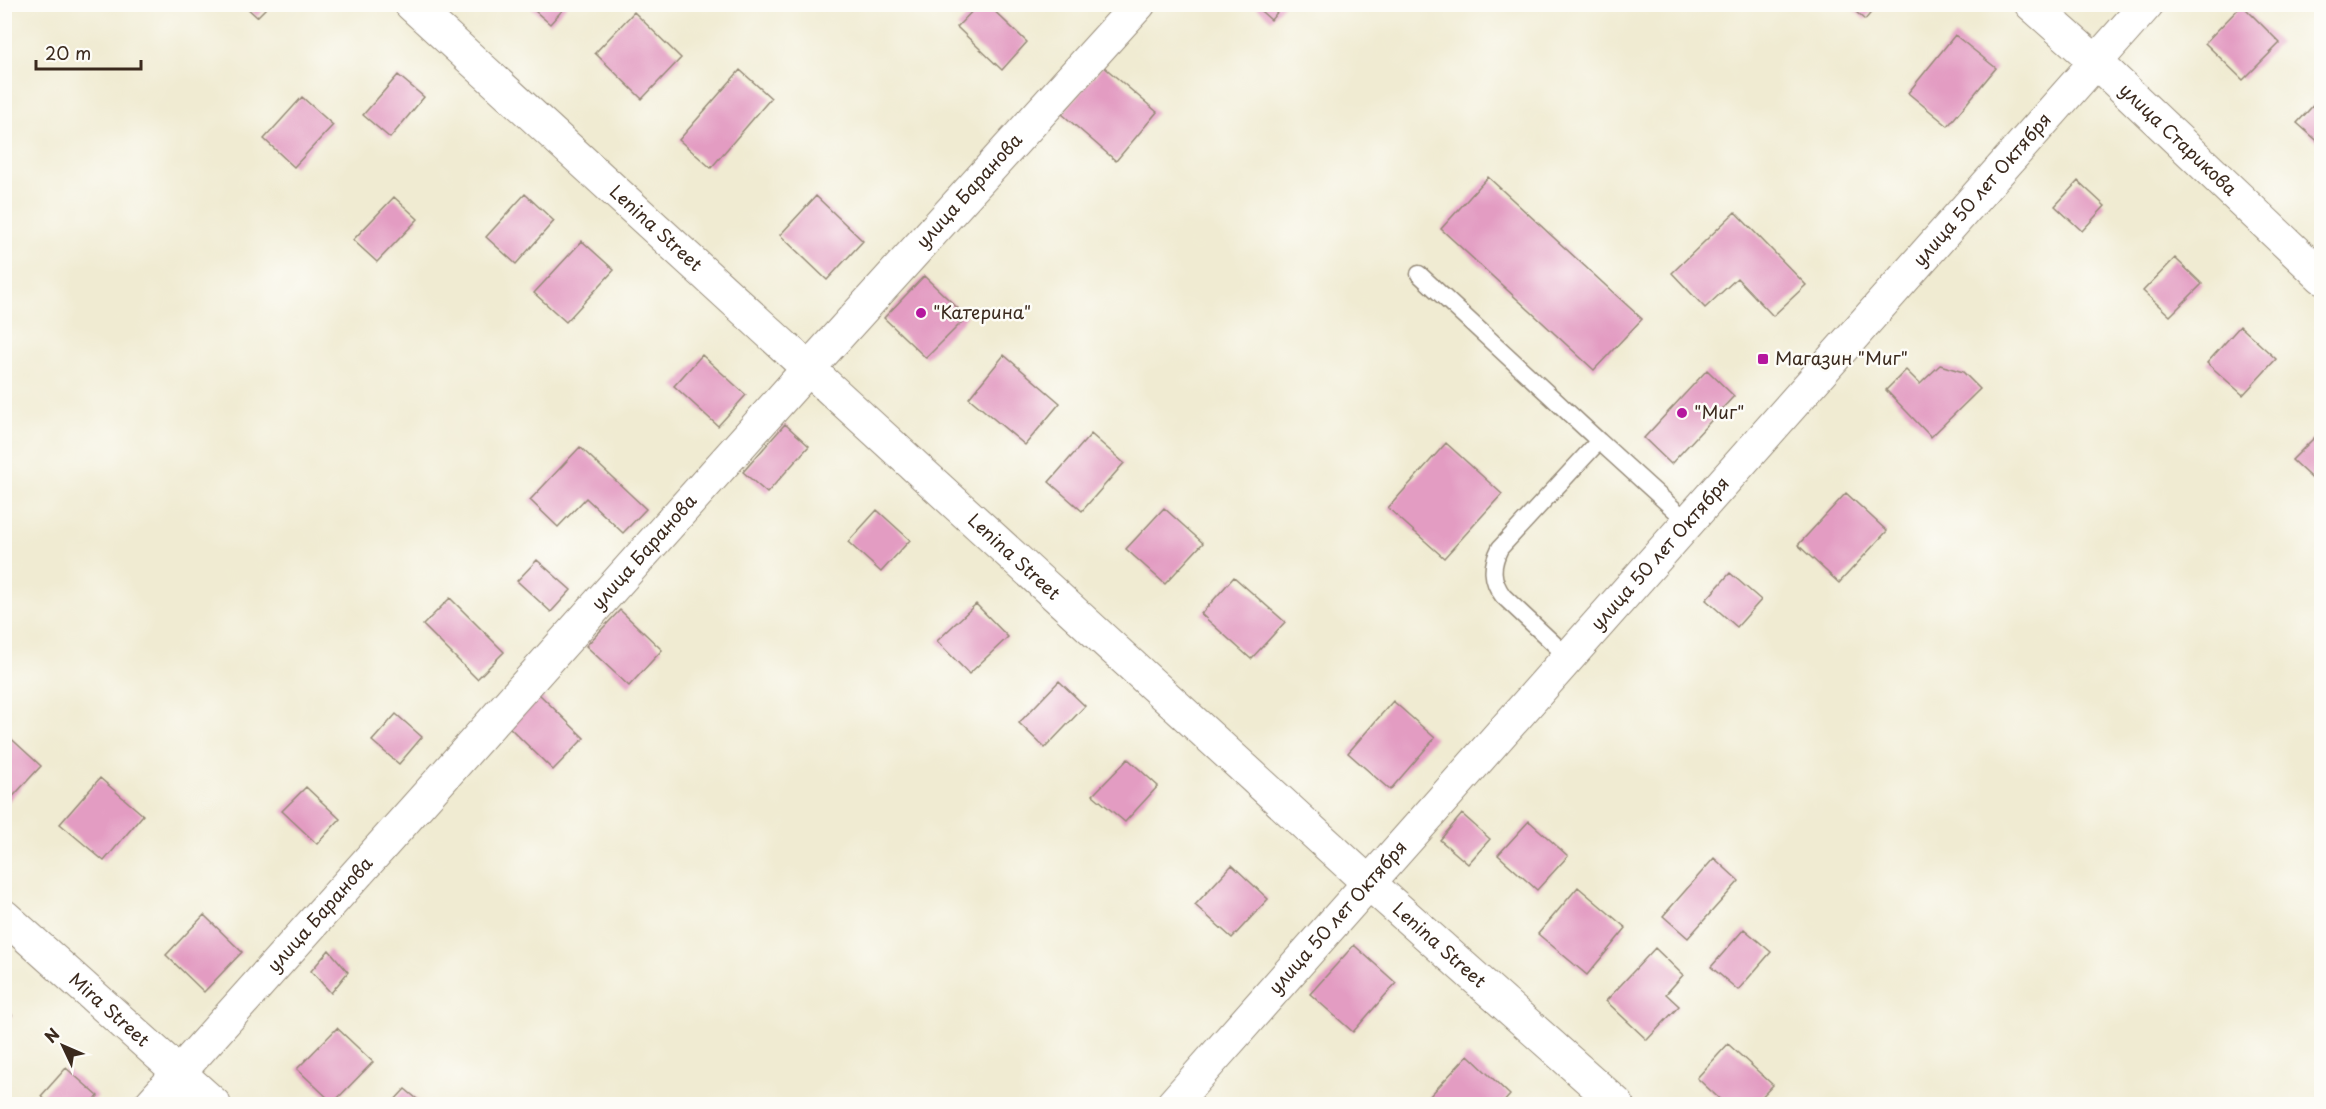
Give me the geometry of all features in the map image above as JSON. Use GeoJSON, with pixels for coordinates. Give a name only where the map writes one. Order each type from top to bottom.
{"type":"FeatureCollection","features":[{"type":"Feature","properties":{"kind":"street","name":"Lenina Street"},"geometry":{"type":"LineString","coordinates":[[411,4],[1369,883],[1617,1104]]}},
{"type":"Feature","properties":{"kind":"street","name":"улица Баранова"},"geometry":{"type":"LineString","coordinates":[[151,1104],[809,368],[1139,4]]}},
{"type":"Feature","properties":{"kind":"street","name":"улица Старикова"},"geometry":{"type":"LineString","coordinates":[[2031,4],[2095,61],[2322,277]]}},
{"type":"Feature","properties":{"kind":"street","name":"улица 50 лет Октября"},"geometry":{"type":"LineString","coordinates":[[1173,1104],[2147,4]]}},
{"type":"Feature","properties":{"kind":"street","name":"Mira Street"},"geometry":{"type":"LineString","coordinates":[[4,916],[214,1104]]}},
{"type":"Feature","properties":{"kind":"lane"},"geometry":{"type":"LineString","coordinates":[[1419,274],[1688,522]]}},
{"type":"Feature","properties":{"kind":"lane"},"geometry":{"type":"LineString","coordinates":[[1568,657],[1503,596],[1496,587],[1493,569],[1500,549],[1599,441]]}},
{"type":"Feature","properties":{"kind":"building"},"geometry":{"type":"Polygon","coordinates":[[[527,4],[568,4],[550,24],[527,4]]]}},
{"type":"Feature","properties":{"kind":"building"},"geometry":{"type":"Polygon","coordinates":[[[979,4],[987,4],[1027,42],[1002,70],[957,27],[979,4]]]}},
{"type":"Feature","properties":{"kind":"building"},"geometry":{"type":"Polygon","coordinates":[[[1253,4],[1284,4],[1271,20],[1253,4]]]}},
{"type":"Feature","properties":{"kind":"building"},"geometry":{"type":"Polygon","coordinates":[[[1847,4],[1878,4],[1865,20],[1847,4]]]}},
{"type":"Feature","properties":{"kind":"building"},"geometry":{"type":"Polygon","coordinates":[[[244,5],[269,5],[257,17],[244,5]]]}},
{"type":"Feature","properties":{"kind":"building"},"geometry":{"type":"Polygon","coordinates":[[[2242,5],[2280,43],[2243,80],[2205,43],[2242,5]]]}},
{"type":"Feature","properties":{"kind":"building"},"geometry":{"type":"Polygon","coordinates":[[[634,12],[681,58],[642,99],[595,53],[634,12]]]}},
{"type":"Feature","properties":{"kind":"building"},"geometry":{"type":"Polygon","coordinates":[[[1955,35],[1996,68],[1948,126],[1908,93],[1955,35]]]}},
{"type":"Feature","properties":{"kind":"building"},"geometry":{"type":"Polygon","coordinates":[[[1103,66],[1157,112],[1116,161],[1062,114],[1103,66]]]}},
{"type":"Feature","properties":{"kind":"building"},"geometry":{"type":"Polygon","coordinates":[[[740,70],[771,98],[711,168],[679,140],[740,70]]]}},
{"type":"Feature","properties":{"kind":"building"},"geometry":{"type":"Polygon","coordinates":[[[398,75],[424,97],[390,138],[363,115],[398,75]]]}},
{"type":"Feature","properties":{"kind":"building"},"geometry":{"type":"Polygon","coordinates":[[[2322,96],[2322,145],[2297,123],[2322,96]]]}},
{"type":"Feature","properties":{"kind":"building"},"geometry":{"type":"Polygon","coordinates":[[[302,97],[333,125],[294,167],[264,139],[302,97]]]}},
{"type":"Feature","properties":{"kind":"building"},"geometry":{"type":"Polygon","coordinates":[[[1488,177],[1642,319],[1594,370],[1441,229],[1488,177]]]}},
{"type":"Feature","properties":{"kind":"building"},"geometry":{"type":"Polygon","coordinates":[[[2078,181],[2105,206],[2082,231],[2055,206],[2078,181]]]}},
{"type":"Feature","properties":{"kind":"building"},"geometry":{"type":"Polygon","coordinates":[[[525,194],[554,221],[516,264],[486,237],[525,194]]]}},
{"type":"Feature","properties":{"kind":"building"},"geometry":{"type":"Polygon","coordinates":[[[816,196],[863,241],[827,280],[780,235],[816,196]]]}},
{"type":"Feature","properties":{"kind":"building"},"geometry":{"type":"Polygon","coordinates":[[[394,197],[418,219],[377,262],[353,240],[394,197]]]}},
{"type":"Feature","properties":{"kind":"building"},"geometry":{"type":"Polygon","coordinates":[[[1735,212],[1806,285],[1773,316],[1737,278],[1705,308],[1672,273],[1735,212]]]}},
{"type":"Feature","properties":{"kind":"building"},"geometry":{"type":"Polygon","coordinates":[[[582,241],[614,270],[566,322],[534,293],[582,241]]]}},
{"type":"Feature","properties":{"kind":"building"},"geometry":{"type":"Polygon","coordinates":[[[2175,258],[2202,284],[2170,316],[2143,291],[2175,258]]]}},
{"type":"Feature","properties":{"kind":"building"},"geometry":{"type":"Polygon","coordinates":[[[924,276],[967,317],[926,358],[884,318],[924,276]]]}},
{"type":"Feature","properties":{"kind":"building"},"geometry":{"type":"Polygon","coordinates":[[[2240,326],[2276,359],[2243,395],[2207,363],[2240,326]]]}},
{"type":"Feature","properties":{"kind":"building"},"geometry":{"type":"Polygon","coordinates":[[[702,355],[746,395],[718,426],[674,386],[702,355]]]}},
{"type":"Feature","properties":{"kind":"building"},"geometry":{"type":"Polygon","coordinates":[[[1004,355],[1060,403],[1025,445],[969,398],[1004,355]]]}},
{"type":"Feature","properties":{"kind":"building"},"geometry":{"type":"Polygon","coordinates":[[[1940,365],[1963,372],[1980,389],[1931,437],[1886,390],[1906,370],[1920,384],[1940,365]]]}},
{"type":"Feature","properties":{"kind":"building"},"geometry":{"type":"Polygon","coordinates":[[[1707,370],[1734,396],[1671,464],[1644,438],[1707,370]]]}},
{"type":"Feature","properties":{"kind":"building"},"geometry":{"type":"Polygon","coordinates":[[[785,424],[809,446],[767,493],[743,472],[785,424]]]}},
{"type":"Feature","properties":{"kind":"building"},"geometry":{"type":"Polygon","coordinates":[[[2322,430],[2322,488],[2292,460],[2322,430]]]}},
{"type":"Feature","properties":{"kind":"building"},"geometry":{"type":"Polygon","coordinates":[[[1091,434],[1124,463],[1082,511],[1049,482],[1091,434]]]}},
{"type":"Feature","properties":{"kind":"building"},"geometry":{"type":"Polygon","coordinates":[[[1446,443],[1502,494],[1444,558],[1388,508],[1446,443]]]}},
{"type":"Feature","properties":{"kind":"building"},"geometry":{"type":"Polygon","coordinates":[[[580,447],[646,509],[623,533],[586,498],[558,527],[530,500],[580,447]]]}},
{"type":"Feature","properties":{"kind":"building"},"geometry":{"type":"Polygon","coordinates":[[[1846,493],[1887,531],[1839,583],[1798,545],[1846,493]]]}},
{"type":"Feature","properties":{"kind":"building"},"geometry":{"type":"Polygon","coordinates":[[[1164,508],[1203,543],[1165,584],[1126,549],[1164,508]]]}},
{"type":"Feature","properties":{"kind":"building"},"geometry":{"type":"Polygon","coordinates":[[[877,510],[910,540],[881,572],[848,542],[877,510]]]}},
{"type":"Feature","properties":{"kind":"building"},"geometry":{"type":"Polygon","coordinates":[[[537,560],[571,590],[551,612],[517,581],[537,560]]]}},
{"type":"Feature","properties":{"kind":"building"},"geometry":{"type":"Polygon","coordinates":[[[1730,573],[1761,600],[1737,627],[1706,600],[1730,573]]]}},
{"type":"Feature","properties":{"kind":"building"},"geometry":{"type":"Polygon","coordinates":[[[1234,577],[1285,622],[1251,659],[1201,614],[1234,577]]]}},
{"type":"Feature","properties":{"kind":"building"},"geometry":{"type":"Polygon","coordinates":[[[450,598],[504,652],[477,679],[423,625],[450,598]]]}},
{"type":"Feature","properties":{"kind":"building"},"geometry":{"type":"Polygon","coordinates":[[[976,604],[1008,637],[969,674],[937,641],[976,604]]]}},
{"type":"Feature","properties":{"kind":"building"},"geometry":{"type":"Polygon","coordinates":[[[620,610],[662,650],[629,686],[586,646],[620,610]]]}},
{"type":"Feature","properties":{"kind":"building"},"geometry":{"type":"Polygon","coordinates":[[[1059,681],[1085,706],[1045,748],[1019,723],[1059,681]]]}},
{"type":"Feature","properties":{"kind":"building"},"geometry":{"type":"Polygon","coordinates":[[[538,693],[584,738],[553,770],[507,725],[538,693]]]}},
{"type":"Feature","properties":{"kind":"building"},"geometry":{"type":"Polygon","coordinates":[[[1393,701],[1435,738],[1390,790],[1348,753],[1393,701]]]}},
{"type":"Feature","properties":{"kind":"building"},"geometry":{"type":"Polygon","coordinates":[[[396,714],[422,737],[399,764],[372,741],[396,714]]]}},
{"type":"Feature","properties":{"kind":"building"},"geometry":{"type":"Polygon","coordinates":[[[4,732],[41,766],[4,806],[4,732]]]}},
{"type":"Feature","properties":{"kind":"building"},"geometry":{"type":"Polygon","coordinates":[[[1128,759],[1158,786],[1125,822],[1093,795],[1128,759]]]}},
{"type":"Feature","properties":{"kind":"building"},"geometry":{"type":"Polygon","coordinates":[[[100,778],[143,815],[104,861],[60,824],[100,778]]]}},
{"type":"Feature","properties":{"kind":"building"},"geometry":{"type":"Polygon","coordinates":[[[306,787],[340,819],[317,844],[282,811],[306,787]]]}},
{"type":"Feature","properties":{"kind":"building"},"geometry":{"type":"Polygon","coordinates":[[[1462,814],[1490,839],[1468,864],[1440,840],[1462,814]]]}},
{"type":"Feature","properties":{"kind":"building"},"geometry":{"type":"Polygon","coordinates":[[[1529,821],[1568,856],[1537,890],[1498,855],[1529,821]]]}},
{"type":"Feature","properties":{"kind":"building"},"geometry":{"type":"Polygon","coordinates":[[[1714,858],[1739,881],[1688,938],[1663,916],[1714,858]]]}},
{"type":"Feature","properties":{"kind":"building"},"geometry":{"type":"Polygon","coordinates":[[[1232,865],[1268,899],[1232,938],[1195,905],[1232,865]]]}},
{"type":"Feature","properties":{"kind":"building"},"geometry":{"type":"Polygon","coordinates":[[[1578,887],[1626,928],[1587,975],[1538,934],[1578,887]]]}},
{"type":"Feature","properties":{"kind":"building"},"geometry":{"type":"Polygon","coordinates":[[[204,915],[242,952],[204,992],[166,955],[204,915]]]}},
{"type":"Feature","properties":{"kind":"building"},"geometry":{"type":"Polygon","coordinates":[[[1744,929],[1771,952],[1738,990],[1711,967],[1744,929]]]}},
{"type":"Feature","properties":{"kind":"building"},"geometry":{"type":"Polygon","coordinates":[[[1354,945],[1396,983],[1353,1032],[1310,994],[1354,945]]]}},
{"type":"Feature","properties":{"kind":"building"},"geometry":{"type":"Polygon","coordinates":[[[1655,948],[1683,975],[1666,994],[1679,1006],[1647,1040],[1606,1001],[1655,948]]]}},
{"type":"Feature","properties":{"kind":"building"},"geometry":{"type":"Polygon","coordinates":[[[329,950],[348,972],[331,993],[311,971],[329,950]]]}},
{"type":"Feature","properties":{"kind":"building"},"geometry":{"type":"Polygon","coordinates":[[[4,1008],[12,1015],[4,1024],[4,1008]]]}},
{"type":"Feature","properties":{"kind":"building"},"geometry":{"type":"Polygon","coordinates":[[[337,1028],[373,1062],[333,1103],[297,1069],[337,1028]]]}},
{"type":"Feature","properties":{"kind":"building"},"geometry":{"type":"Polygon","coordinates":[[[1728,1044],[1773,1085],[1755,1104],[1725,1104],[1697,1078],[1728,1044]]]}},
{"type":"Feature","properties":{"kind":"building"},"geometry":{"type":"Polygon","coordinates":[[[1468,1055],[1510,1095],[1502,1104],[1437,1104],[1429,1097],[1468,1055]]]}},
{"type":"Feature","properties":{"kind":"building"},"geometry":{"type":"Polygon","coordinates":[[[66,1068],[98,1096],[90,1104],[50,1104],[41,1096],[66,1068]]]}},
{"type":"Feature","properties":{"kind":"building"},"geometry":{"type":"Polygon","coordinates":[[[405,1089],[423,1104],[391,1104],[405,1089]]]}},
{"type":"Feature","properties":{"kind":"place","name":"\"Катерина\""},"geometry":{"type":"Point","coordinates":[921,313]}},
{"type":"Feature","properties":{"kind":"place","name":"Магазин \"Миг\""},"geometry":{"type":"Point","coordinates":[1763,359]}},
{"type":"Feature","properties":{"kind":"place","name":"\"Миг\""},"geometry":{"type":"Point","coordinates":[1682,413]}}]}
